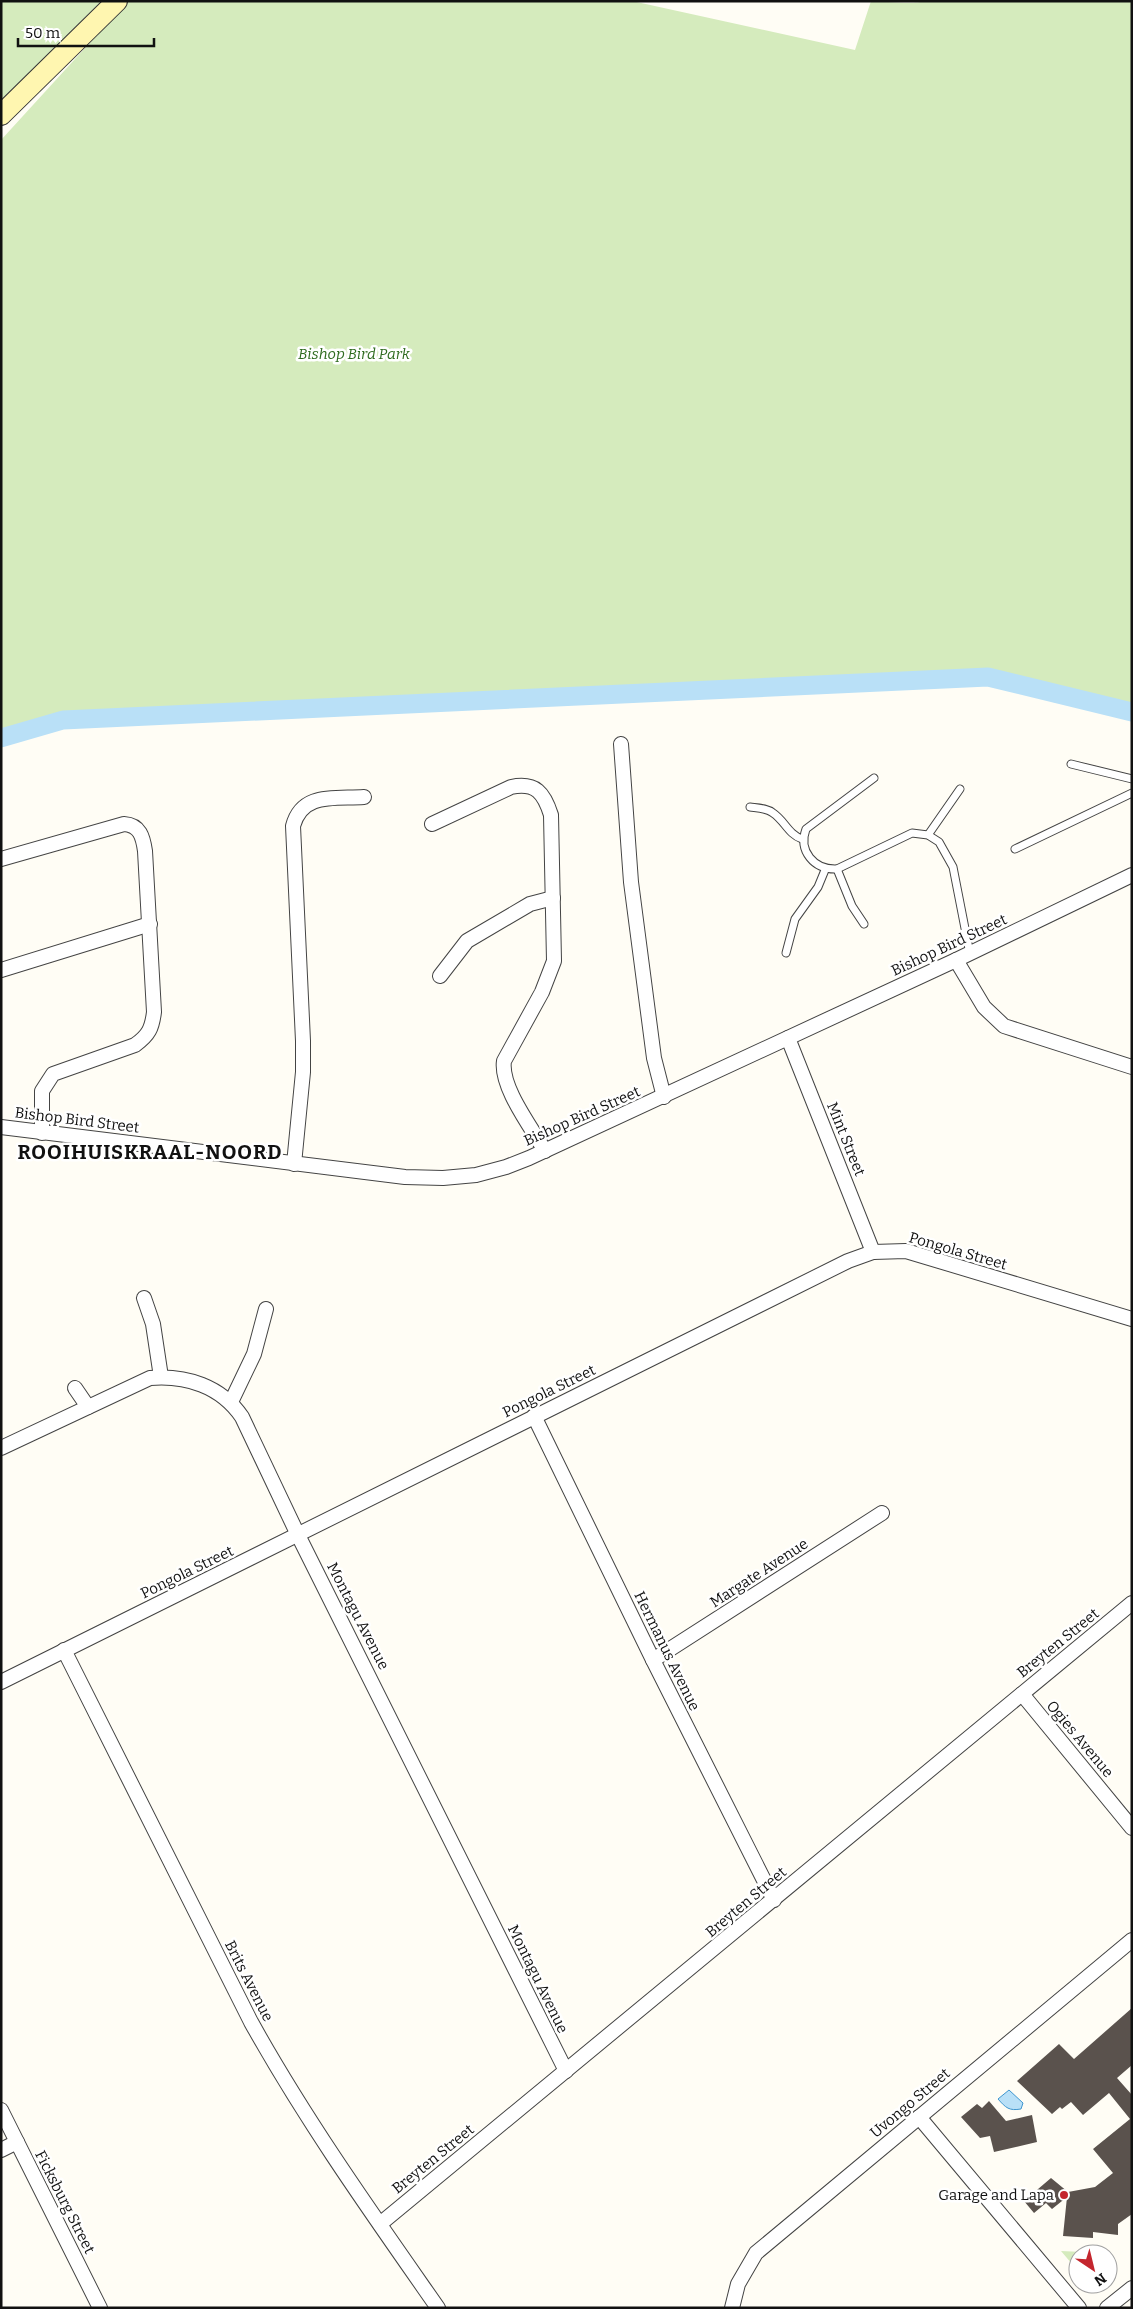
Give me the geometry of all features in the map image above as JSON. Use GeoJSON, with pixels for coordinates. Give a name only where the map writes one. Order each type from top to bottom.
{"type":"FeatureCollection","features":[{"type":"Feature","properties":{"kind":"street"},"geometry":{"type":"LineString","coordinates":[[1,115],[117,1]]}},
{"type":"Feature","properties":{"kind":"street"},"geometry":{"type":"LineString","coordinates":[[621,744],[631,882],[654,1058],[664,1097]]}},
{"type":"Feature","properties":{"kind":"street"},"geometry":{"type":"LineString","coordinates":[[432,824],[511,787],[528,785],[534,788],[547,802],[551,815],[554,961],[542,992],[504,1061],[503,1068],[505,1081],[545,1151]]}},
{"type":"Feature","properties":{"kind":"street"},"geometry":{"type":"LineString","coordinates":[[294,1164],[302,1079],[303,1041],[293,826],[296,813],[312,800],[364,797]]}},
{"type":"Feature","properties":{"kind":"street"},"geometry":{"type":"LineString","coordinates":[[1,859],[124,824],[133,825],[138,829],[143,839],[145,851],[154,1012],[152,1028],[146,1037],[135,1045],[53,1074],[42,1091],[42,1133]]}},
{"type":"Feature","properties":{"kind":"street","name":"Bishop Bird Street"},"geometry":{"type":"LineString","coordinates":[[1,1127],[405,1177],[443,1178],[476,1175],[506,1167],[545,1151],[664,1097],[970,954],[1132,875]]}},
{"type":"Feature","properties":{"kind":"street"},"geometry":{"type":"LineString","coordinates":[[440,976],[467,942],[530,904],[553,898]]}},
{"type":"Feature","properties":{"kind":"street"},"geometry":{"type":"LineString","coordinates":[[1,970],[150,924]]}},
{"type":"Feature","properties":{"kind":"street"},"geometry":{"type":"LineString","coordinates":[[956,960],[984,1007],[1004,1026],[1132,1067]]}},
{"type":"Feature","properties":{"kind":"street","name":"Mint Street"},"geometry":{"type":"LineString","coordinates":[[788,1038],[873,1252]]}},
{"type":"Feature","properties":{"kind":"street","name":"Pongola Street"},"geometry":{"type":"LineString","coordinates":[[1,1682],[848,1261],[873,1252],[906,1251],[1132,1319]]}},
{"type":"Feature","properties":{"kind":"street"},"geometry":{"type":"LineString","coordinates":[[144,1298],[152,1324],[161,1377]]}},
{"type":"Feature","properties":{"kind":"street"},"geometry":{"type":"LineString","coordinates":[[232,1402],[254,1354],[266,1309]]}},
{"type":"Feature","properties":{"kind":"street","name":"Montagu Avenue"},"geometry":{"type":"LineString","coordinates":[[1,1448],[150,1378],[172,1377],[196,1383],[224,1396],[232,1402],[242,1417],[298,1535],[566,2071]]}},
{"type":"Feature","properties":{"kind":"street"},"geometry":{"type":"LineString","coordinates":[[76,1388],[88,1408]]}},
{"type":"Feature","properties":{"kind":"street","name":"Hermanus Avenue"},"geometry":{"type":"LineString","coordinates":[[534,1416],[653,1660],[774,1900]]}},
{"type":"Feature","properties":{"kind":"street","name":"Margate Avenue"},"geometry":{"type":"LineString","coordinates":[[653,1660],[882,1513]]}},
{"type":"Feature","properties":{"kind":"street","name":"Breyten Street"},"geometry":{"type":"LineString","coordinates":[[380,2224],[1132,1603]]}},
{"type":"Feature","properties":{"kind":"street","name":"Brits Avenue"},"geometry":{"type":"LineString","coordinates":[[64,1650],[251,2022],[276,2066],[438,2308]]}},
{"type":"Feature","properties":{"kind":"street","name":"Ogies Avenue"},"geometry":{"type":"LineString","coordinates":[[1022,1694],[1132,1828]]}},
{"type":"Feature","properties":{"kind":"street","name":"Uvongo Street"},"geometry":{"type":"LineString","coordinates":[[732,2308],[738,2284],[756,2253],[1132,1940]]}},
{"type":"Feature","properties":{"kind":"street","name":"Ficksburg Street"},"geometry":{"type":"LineString","coordinates":[[1,2110],[100,2308]]}},
{"type":"Feature","properties":{"kind":"street"},"geometry":{"type":"LineString","coordinates":[[919,2117],[1079,2308]]}},
{"type":"Feature","properties":{"kind":"street"},"geometry":{"type":"LineString","coordinates":[[1,2150],[17,2142]]}},
{"type":"Feature","properties":{"kind":"street"},"geometry":{"type":"LineString","coordinates":[[1107,2308],[1132,2288]]}},
{"type":"Feature","properties":{"kind":"lane"},"geometry":{"type":"LineString","coordinates":[[1070,764],[1132,779]]}},
{"type":"Feature","properties":{"kind":"lane"},"geometry":{"type":"LineString","coordinates":[[874,778],[816,819],[806,829],[802,839],[806,851],[815,863],[825,870],[836,869],[912,833],[928,835],[939,842],[953,867],[970,954]]}},
{"type":"Feature","properties":{"kind":"lane"},"geometry":{"type":"LineString","coordinates":[[928,835],[960,789]]}},
{"type":"Feature","properties":{"kind":"lane"},"geometry":{"type":"LineString","coordinates":[[1015,849],[1132,793]]}},
{"type":"Feature","properties":{"kind":"lane"},"geometry":{"type":"LineString","coordinates":[[750,807],[767,809],[774,813],[794,836],[802,839]]}},
{"type":"Feature","properties":{"kind":"lane"},"geometry":{"type":"LineString","coordinates":[[836,869],[852,906],[864,924]]}},
{"type":"Feature","properties":{"kind":"lane"},"geometry":{"type":"LineString","coordinates":[[786,953],[795,918],[818,886],[825,870]]}},
{"type":"Feature","properties":{"kind":"green space"},"geometry":{"type":"Polygon","coordinates":[[[1,1],[102,1],[1,100],[1,1]]]}},
{"type":"Feature","properties":{"kind":"green space","name":"Bishop Bird Park"},"geometry":{"type":"Polygon","coordinates":[[[128,1],[632,1],[855,50],[871,1],[906,3],[923,1],[1132,1],[1132,712],[988,677],[63,720],[1,738],[1,140],[128,1]]]}},
{"type":"Feature","properties":{"kind":"green space"},"geometry":{"type":"Polygon","coordinates":[[[1061,2251],[1068,2251],[1068,2259],[1061,2251]]]}},
{"type":"Feature","properties":{"kind":"water"},"geometry":{"type":"Polygon","coordinates":[[[1009,2090],[1023,2103],[1021,2109],[1013,2110],[1008,2108],[998,2099],[1009,2090]]]}},
{"type":"Feature","properties":{"kind":"building"},"geometry":{"type":"Polygon","coordinates":[[[1132,2008],[1132,2065],[1117,2078],[1132,2095],[1132,2214],[1118,2224],[1118,2235],[1093,2232],[1093,2238],[1063,2236],[1067,2197],[1052,2209],[1046,2203],[1034,2213],[1024,2201],[1051,2178],[1068,2192],[1095,2187],[1113,2173],[1093,2149],[1130,2119],[1109,2093],[1083,2115],[1071,2102],[1062,2109],[1060,2107],[1052,2114],[1017,2081],[1059,2044],[1074,2059],[1132,2008]]]}},
{"type":"Feature","properties":{"kind":"building"},"geometry":{"type":"Polygon","coordinates":[[[989,2101],[1006,2121],[1032,2115],[1037,2142],[994,2152],[990,2136],[980,2138],[961,2117],[977,2104],[982,2108],[989,2101]]]}},
{"type":"Feature","properties":{"kind":"waterway"},"geometry":{"type":"LineString","coordinates":[[1,738],[63,720],[988,677],[1132,712]]}},
{"type":"Feature","properties":{"kind":"place","name":"Garage and Lapa"},"geometry":{"type":"Point","coordinates":[1064,2195]}},
{"type":"Feature","properties":{"kind":"district","name":"ROOIHUISKRAAL-NOORD"},"geometry":{"type":"Point","coordinates":[150,1152]}}]}
